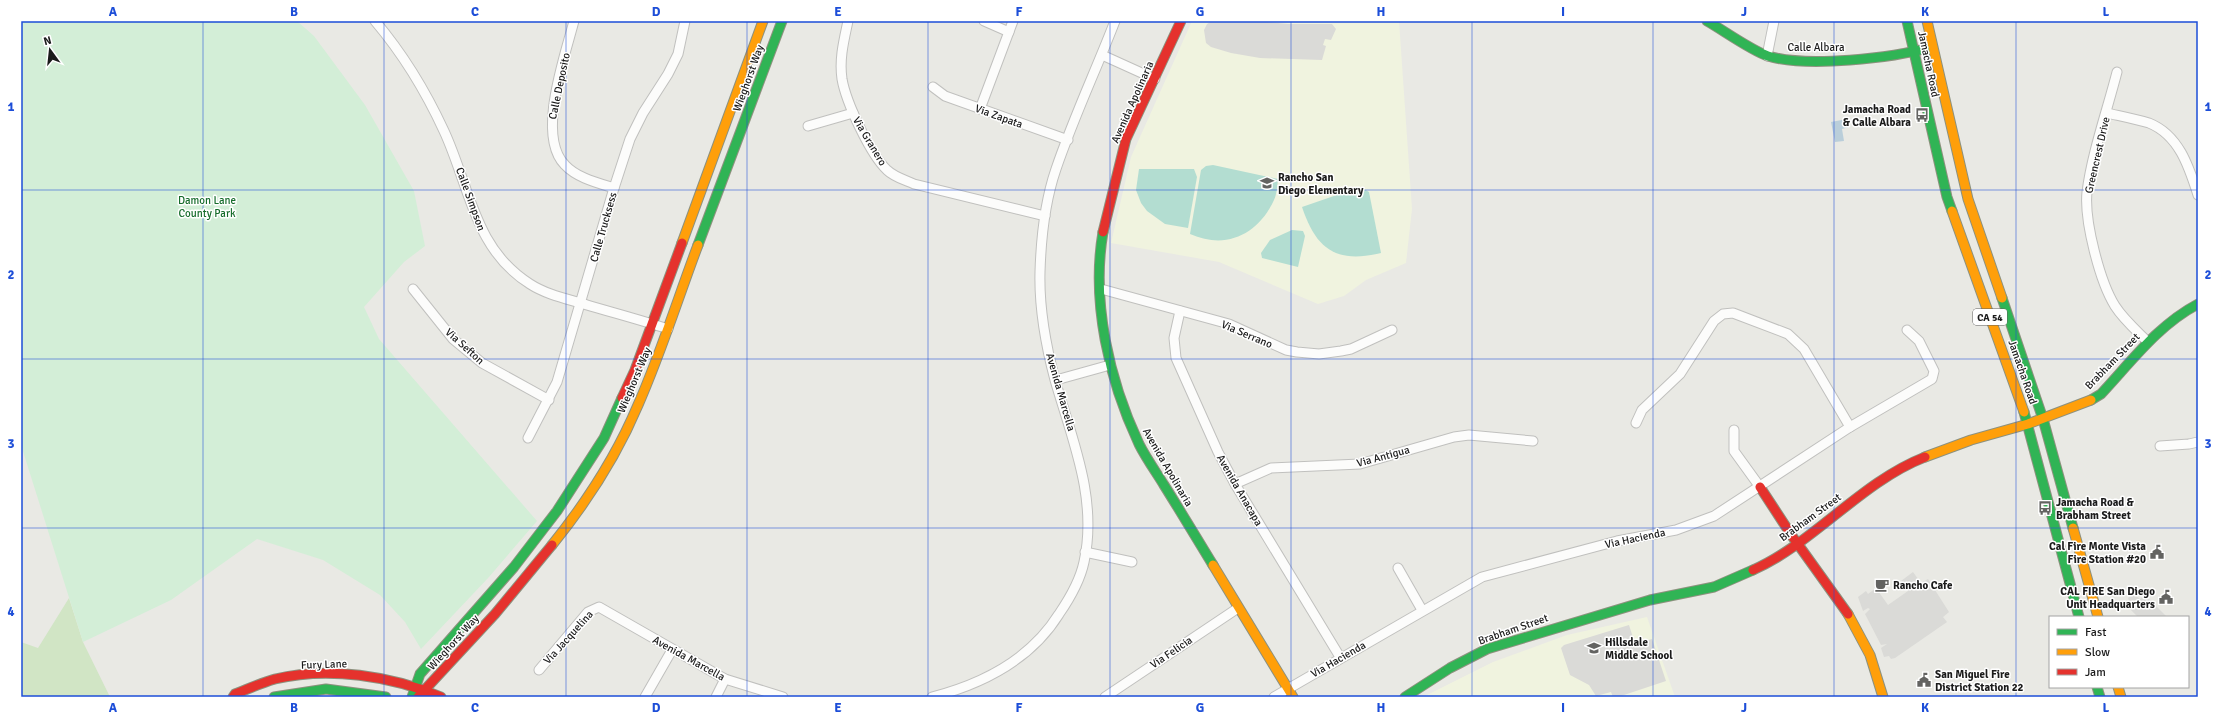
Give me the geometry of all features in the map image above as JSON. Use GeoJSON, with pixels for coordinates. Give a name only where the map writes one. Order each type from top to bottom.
{"type":"FeatureCollection","features":[{"type":"Feature","properties":{"kind":"street","name":"Calle Simpson"},"geometry":{"type":"LineString","coordinates":[[375,21],[409,66],[433,108],[459,165],[479,225],[492,248],[512,270],[531,284],[550,294],[668,329]]}},
{"type":"Feature","properties":{"kind":"street","name":"Calle Deposito"},"geometry":{"type":"LineString","coordinates":[[574,21],[552,110],[551,132],[555,146],[564,165],[588,179],[614,188]]}},
{"type":"Feature","properties":{"kind":"street","name":"Calle Trucksess"},"geometry":{"type":"LineString","coordinates":[[528,438],[550,400],[557,382],[614,188],[630,139],[643,113],[668,74],[678,54],[685,21]]}},
{"type":"Feature","properties":{"kind":"street","name":"Wieghorst Way"},"geometry":{"type":"LineString","coordinates":[[412,697],[420,674],[514,567],[557,512],[604,438],[635,370],[763,21]]}},
{"type":"Feature","properties":{"kind":"street","name":"Wieghorst Way"},"geometry":{"type":"LineString","coordinates":[[418,697],[494,614],[572,520],[608,463],[638,406],[782,21]]}},
{"type":"Feature","properties":{"kind":"street","name":"Via Granero"},"geometry":{"type":"LineString","coordinates":[[848,21],[842,45],[842,79],[853,113],[871,146],[887,169],[900,178],[914,184],[1045,216]]}},
{"type":"Feature","properties":{"kind":"street"},"geometry":{"type":"LineString","coordinates":[[984,21],[1009,32]]}},
{"type":"Feature","properties":{"kind":"street"},"geometry":{"type":"LineString","coordinates":[[980,109],[1013,21]]}},
{"type":"Feature","properties":{"kind":"street","name":"Avenida Marcella"},"geometry":{"type":"LineString","coordinates":[[932,697],[943,696],[986,678],[1030,650],[1053,624],[1073,592],[1084,562],[1088,528],[1084,481],[1075,438],[1056,380],[1046,339],[1040,285],[1040,257],[1045,216],[1056,170],[1115,21]]}},
{"type":"Feature","properties":{"kind":"street","name":"Avenida Apolinaria"},"geometry":{"type":"LineString","coordinates":[[1181,21],[1155,79],[1129,131],[1116,170],[1102,240],[1101,289],[1103,324],[1110,365],[1123,408],[1140,445],[1293,697]]}},
{"type":"Feature","properties":{"kind":"street","name":"Calle Albara"},"geometry":{"type":"LineString","coordinates":[[1707,21],[1768,56],[1792,61],[1820,61],[1915,52],[1932,47]]}},
{"type":"Feature","properties":{"kind":"street"},"geometry":{"type":"LineString","coordinates":[[1768,56],[1774,21]]}},
{"type":"Feature","properties":{"kind":"street","name":"Jamacha Road"},"geometry":{"type":"LineString","coordinates":[[1907,21],[1915,52],[1934,147],[1953,217],[2028,424],[2079,616]]}},
{"type":"Feature","properties":{"kind":"street","name":"Jamacha Road"},"geometry":{"type":"LineString","coordinates":[[1927,21],[1968,199],[2043,419],[2098,616]]}},
{"type":"Feature","properties":{"kind":"street"},"geometry":{"type":"LineString","coordinates":[[1102,56],[1155,79]]}},
{"type":"Feature","properties":{"kind":"street","name":"Greencrest Drive"},"geometry":{"type":"LineString","coordinates":[[2118,72],[2088,182],[2087,219],[2109,295],[2122,316],[2148,342]]}},
{"type":"Feature","properties":{"kind":"street","name":"Via Zapata"},"geometry":{"type":"LineString","coordinates":[[933,87],[944,96],[1068,140]]}},
{"type":"Feature","properties":{"kind":"street"},"geometry":{"type":"LineString","coordinates":[[808,126],[853,113]]}},
{"type":"Feature","properties":{"kind":"street"},"geometry":{"type":"LineString","coordinates":[[2107,113],[2150,124],[2175,143],[2188,164],[2198,195]]}},
{"type":"Feature","properties":{"kind":"street","name":"Via Sefton"},"geometry":{"type":"LineString","coordinates":[[413,289],[453,339],[482,363],[550,400]]}},
{"type":"Feature","properties":{"kind":"street","name":"Via Serrano"},"geometry":{"type":"LineString","coordinates":[[1101,289],[1229,324],[1286,350],[1308,353],[1330,353],[1351,349],[1392,330]]}},
{"type":"Feature","properties":{"kind":"street","name":"Brabham Street"},"geometry":{"type":"LineString","coordinates":[[1405,697],[1450,668],[1487,649],[1650,600],[1714,587],[1757,568],[1797,543],[1867,490],[1916,461],[1971,440],[2028,424],[2086,404],[2097,397],[2148,342],[2171,320],[2198,304]]}},
{"type":"Feature","properties":{"kind":"street","name":"Avenida Anacapa"},"geometry":{"type":"LineString","coordinates":[[1180,311],[1174,338],[1176,358],[1218,452],[1235,484],[1340,657]]}},
{"type":"Feature","properties":{"kind":"street"},"geometry":{"type":"LineString","coordinates":[[1636,423],[1642,410],[1680,374],[1714,321],[1720,316],[1730,313],[1788,334],[1804,349],[1850,427]]}},
{"type":"Feature","properties":{"kind":"street","name":"Via Hacienda"},"geometry":{"type":"LineString","coordinates":[[1274,697],[1340,657],[1482,577],[1617,541],[1692,525],[1714,516],[1850,427],[1930,382],[1934,377],[1934,371],[1919,341],[1907,330]]}},
{"type":"Feature","properties":{"kind":"street"},"geometry":{"type":"LineString","coordinates":[[1056,380],[1110,365]]}},
{"type":"Feature","properties":{"kind":"street"},"geometry":{"type":"LineString","coordinates":[[1734,430],[1734,451],[1797,543],[1843,606],[1873,661],[1883,697]]}},
{"type":"Feature","properties":{"kind":"street","name":"Via Antigua"},"geometry":{"type":"LineString","coordinates":[[1235,484],[1271,468],[1360,464],[1454,436],[1469,435],[1533,441]]}},
{"type":"Feature","properties":{"kind":"street"},"geometry":{"type":"LineString","coordinates":[[2160,446],[2198,442]]}},
{"type":"Feature","properties":{"kind":"street"},"geometry":{"type":"LineString","coordinates":[[1085,552],[1132,562]]}},
{"type":"Feature","properties":{"kind":"street"},"geometry":{"type":"LineString","coordinates":[[1398,568],[1422,610]]}},
{"type":"Feature","properties":{"kind":"street","name":"Avenida Marcella"},"geometry":{"type":"LineString","coordinates":[[600,607],[672,650],[725,679],[777,696]]}},
{"type":"Feature","properties":{"kind":"street","name":"Via Jacquelina"},"geometry":{"type":"LineString","coordinates":[[539,670],[588,612],[592,609],[600,607]]}},
{"type":"Feature","properties":{"kind":"street","name":"Via Felicia"},"geometry":{"type":"LineString","coordinates":[[1105,697],[1238,608]]}},
{"type":"Feature","properties":{"kind":"street"},"geometry":{"type":"LineString","coordinates":[[645,697],[672,650]]}},
{"type":"Feature","properties":{"kind":"street","name":"Fury Lane"},"geometry":{"type":"LineString","coordinates":[[233,697],[235,694],[281,678],[344,674],[415,685],[441,697]]}},
{"type":"Feature","properties":{"kind":"street"},"geometry":{"type":"LineString","coordinates":[[716,697],[725,679]]}},
{"type":"Feature","properties":{"kind":"street"},"geometry":{"type":"LineString","coordinates":[[274,697],[326,689],[348,690],[386,697]]}},
{"type":"Feature","properties":{"kind":"shaded area","name":"Rancho San Diego Elementary"},"geometry":{"type":"Polygon","coordinates":[[[1192,21],[1399,21],[1412,209],[1406,263],[1366,280],[1344,296],[1318,304],[1219,262],[1111,243],[1131,157],[1192,21]]]}},
{"type":"Feature","properties":{"kind":"shaded area"},"geometry":{"type":"Polygon","coordinates":[[[1212,21],[1332,24],[1336,29],[1331,40],[1325,39],[1323,45],[1326,46],[1322,60],[1260,58],[1231,53],[1211,47],[1206,43],[1204,30],[1207,24],[1212,21]]]}},
{"type":"Feature","properties":{"kind":"shaded area"},"geometry":{"type":"Polygon","coordinates":[[[1213,165],[1278,179],[1274,200],[1259,222],[1240,236],[1228,240],[1203,239],[1190,234],[1201,170],[1206,166],[1213,165]]]}},
{"type":"Feature","properties":{"kind":"shaded area"},"geometry":{"type":"Polygon","coordinates":[[[1139,169],[1194,169],[1197,177],[1188,228],[1165,224],[1147,211],[1141,203],[1136,190],[1139,169]]]}},
{"type":"Feature","properties":{"kind":"shaded area"},"geometry":{"type":"Polygon","coordinates":[[[1360,187],[1369,192],[1381,253],[1365,256],[1340,254],[1330,250],[1321,243],[1314,233],[1302,207],[1360,187]]]}},
{"type":"Feature","properties":{"kind":"shaded area"},"geometry":{"type":"Polygon","coordinates":[[[1292,230],[1303,231],[1305,236],[1298,267],[1262,258],[1261,253],[1270,240],[1292,230]]]}},
{"type":"Feature","properties":{"kind":"shaded area"},"geometry":{"type":"Polygon","coordinates":[[[1913,572],[1921,583],[1928,579],[1949,612],[1943,617],[1947,622],[1895,658],[1891,659],[1889,656],[1884,657],[1881,648],[1887,644],[1881,645],[1865,614],[1870,609],[1868,608],[1863,611],[1858,597],[1866,591],[1868,594],[1876,588],[1888,605],[1908,591],[1901,581],[1913,572]]]}},
{"type":"Feature","properties":{"kind":"shaded area"},"geometry":{"type":"Polygon","coordinates":[[[2134,594],[2140,599],[2145,595],[2166,616],[2137,616],[2123,602],[2129,601],[2128,598],[2134,594]]]}},
{"type":"Feature","properties":{"kind":"shaded area","name":"Hillsdale Middle School"},"geometry":{"type":"Polygon","coordinates":[[[1647,617],[1675,697],[1423,697],[1493,662],[1567,635],[1647,617]]]}},
{"type":"Feature","properties":{"kind":"shaded area"},"geometry":{"type":"Polygon","coordinates":[[[1629,625],[1635,644],[1652,639],[1666,681],[1618,697],[1613,697],[1611,692],[1596,696],[1589,685],[1570,675],[1561,648],[1564,645],[1629,625]]]}},
{"type":"Feature","properties":{"kind":"green space","name":"Damon Lane County Park"},"geometry":{"type":"Polygon","coordinates":[[[21,21],[297,21],[314,36],[365,105],[414,191],[425,246],[404,262],[364,307],[379,339],[537,521],[489,577],[421,649],[405,622],[380,595],[323,560],[257,539],[171,600],[83,642],[21,445],[21,21]]]}},
{"type":"Feature","properties":{"kind":"green space"},"geometry":{"type":"Polygon","coordinates":[[[69,598],[83,642],[110,697],[21,697],[21,642],[38,648],[69,598]]]}},
{"type":"Feature","properties":{"kind":"water"},"geometry":{"type":"Polygon","coordinates":[[[1847,119],[1849,127],[1842,129],[1844,141],[1835,142],[1831,122],[1847,119]]]}},
{"type":"Feature","properties":{"kind":"traffic: fast"},"geometry":{"type":"LineString","coordinates":[[698,245],[782,21]]}},
{"type":"Feature","properties":{"kind":"traffic: fast"},"geometry":{"type":"LineString","coordinates":[[1707,21],[1761,53],[1785,60],[1826,61],[1873,58],[1932,47]]}},
{"type":"Feature","properties":{"kind":"traffic: fast"},"geometry":{"type":"LineString","coordinates":[[1907,21],[1947,197],[1952,211]]}},
{"type":"Feature","properties":{"kind":"traffic: fast"},"geometry":{"type":"LineString","coordinates":[[1103,232],[1099,286],[1101,313],[1105,340],[1119,394],[1139,444],[1213,565]]}},
{"type":"Feature","properties":{"kind":"traffic: fast"},"geometry":{"type":"LineString","coordinates":[[2002,298],[2043,419],[2073,528]]}},
{"type":"Feature","properties":{"kind":"traffic: fast"},"geometry":{"type":"LineString","coordinates":[[2091,400],[2101,394],[2134,357],[2170,322],[2198,304]]}},
{"type":"Feature","properties":{"kind":"traffic: fast"},"geometry":{"type":"LineString","coordinates":[[412,697],[420,674],[514,567],[557,511],[604,438],[622,398]]}},
{"type":"Feature","properties":{"kind":"traffic: fast"},"geometry":{"type":"LineString","coordinates":[[2024,412],[2079,616]]}},
{"type":"Feature","properties":{"kind":"traffic: fast"},"geometry":{"type":"LineString","coordinates":[[1405,697],[1450,668],[1487,649],[1650,600],[1714,587],[1753,570]]}},
{"type":"Feature","properties":{"kind":"traffic: fast"},"geometry":{"type":"LineString","coordinates":[[2097,688],[2100,697]]}},
{"type":"Feature","properties":{"kind":"traffic: fast"},"geometry":{"type":"LineString","coordinates":[[274,697],[326,689],[386,697]]}},
{"type":"Feature","properties":{"kind":"traffic: slow"},"geometry":{"type":"LineString","coordinates":[[682,243],[763,21]]}},
{"type":"Feature","properties":{"kind":"traffic: slow"},"geometry":{"type":"LineString","coordinates":[[1927,21],[1968,199],[2002,298]]}},
{"type":"Feature","properties":{"kind":"traffic: slow"},"geometry":{"type":"LineString","coordinates":[[1952,211],[2024,412]]}},
{"type":"Feature","properties":{"kind":"traffic: slow"},"geometry":{"type":"LineString","coordinates":[[552,545],[565,529],[600,478],[630,424],[654,366],[698,245]]}},
{"type":"Feature","properties":{"kind":"traffic: slow"},"geometry":{"type":"LineString","coordinates":[[1925,457],[1971,440],[2028,424],[2091,400]]}},
{"type":"Feature","properties":{"kind":"traffic: slow"},"geometry":{"type":"LineString","coordinates":[[2073,528],[2098,616]]}},
{"type":"Feature","properties":{"kind":"traffic: slow"},"geometry":{"type":"LineString","coordinates":[[1213,565],[1293,697]]}},
{"type":"Feature","properties":{"kind":"traffic: slow"},"geometry":{"type":"LineString","coordinates":[[1848,614],[1870,655],[1883,697]]}},
{"type":"Feature","properties":{"kind":"traffic: slow"},"geometry":{"type":"LineString","coordinates":[[2118,688],[2121,697]]}},
{"type":"Feature","properties":{"kind":"traffic: jam"},"geometry":{"type":"LineString","coordinates":[[1103,232],[1126,139],[1181,21]]}},
{"type":"Feature","properties":{"kind":"traffic: jam"},"geometry":{"type":"LineString","coordinates":[[622,398],[635,370],[682,243]]}},
{"type":"Feature","properties":{"kind":"traffic: jam"},"geometry":{"type":"LineString","coordinates":[[1753,570],[1797,544],[1880,481],[1925,457]]}},
{"type":"Feature","properties":{"kind":"traffic: jam"},"geometry":{"type":"LineString","coordinates":[[1760,487],[1792,536],[1848,614]]}},
{"type":"Feature","properties":{"kind":"traffic: jam"},"geometry":{"type":"LineString","coordinates":[[418,697],[495,614],[552,545]]}},
{"type":"Feature","properties":{"kind":"traffic: jam"},"geometry":{"type":"LineString","coordinates":[[233,697],[235,694],[275,679],[316,673],[360,675],[381,679],[402,684],[441,697]]}},
{"type":"Feature","properties":{"kind":"place","name":"Jamacha Road & Calle Albara"},"geometry":{"type":"Point","coordinates":[1922,115]}},
{"type":"Feature","properties":{"kind":"place","name":"Rancho San Diego Elementary"},"geometry":{"type":"Point","coordinates":[1267,183]}},
{"type":"Feature","properties":{"kind":"place","name":"Jamacha Road & Brabham Street"},"geometry":{"type":"Point","coordinates":[2045,508]}},
{"type":"Feature","properties":{"kind":"place","name":"Cal Fire Monte Vista Fire Station #20"},"geometry":{"type":"Point","coordinates":[2157,552]}},
{"type":"Feature","properties":{"kind":"place","name":"Rancho Cafe"},"geometry":{"type":"Point","coordinates":[1882,585]}},
{"type":"Feature","properties":{"kind":"place","name":"CAL FIRE San Diego Unit Headquarters"},"geometry":{"type":"Point","coordinates":[2166,597]}},
{"type":"Feature","properties":{"kind":"place","name":"Hillsdale Middle School"},"geometry":{"type":"Point","coordinates":[1594,648]}},
{"type":"Feature","properties":{"kind":"place","name":"San Miguel Fire District Station 22"},"geometry":{"type":"Point","coordinates":[1924,680]}}]}
